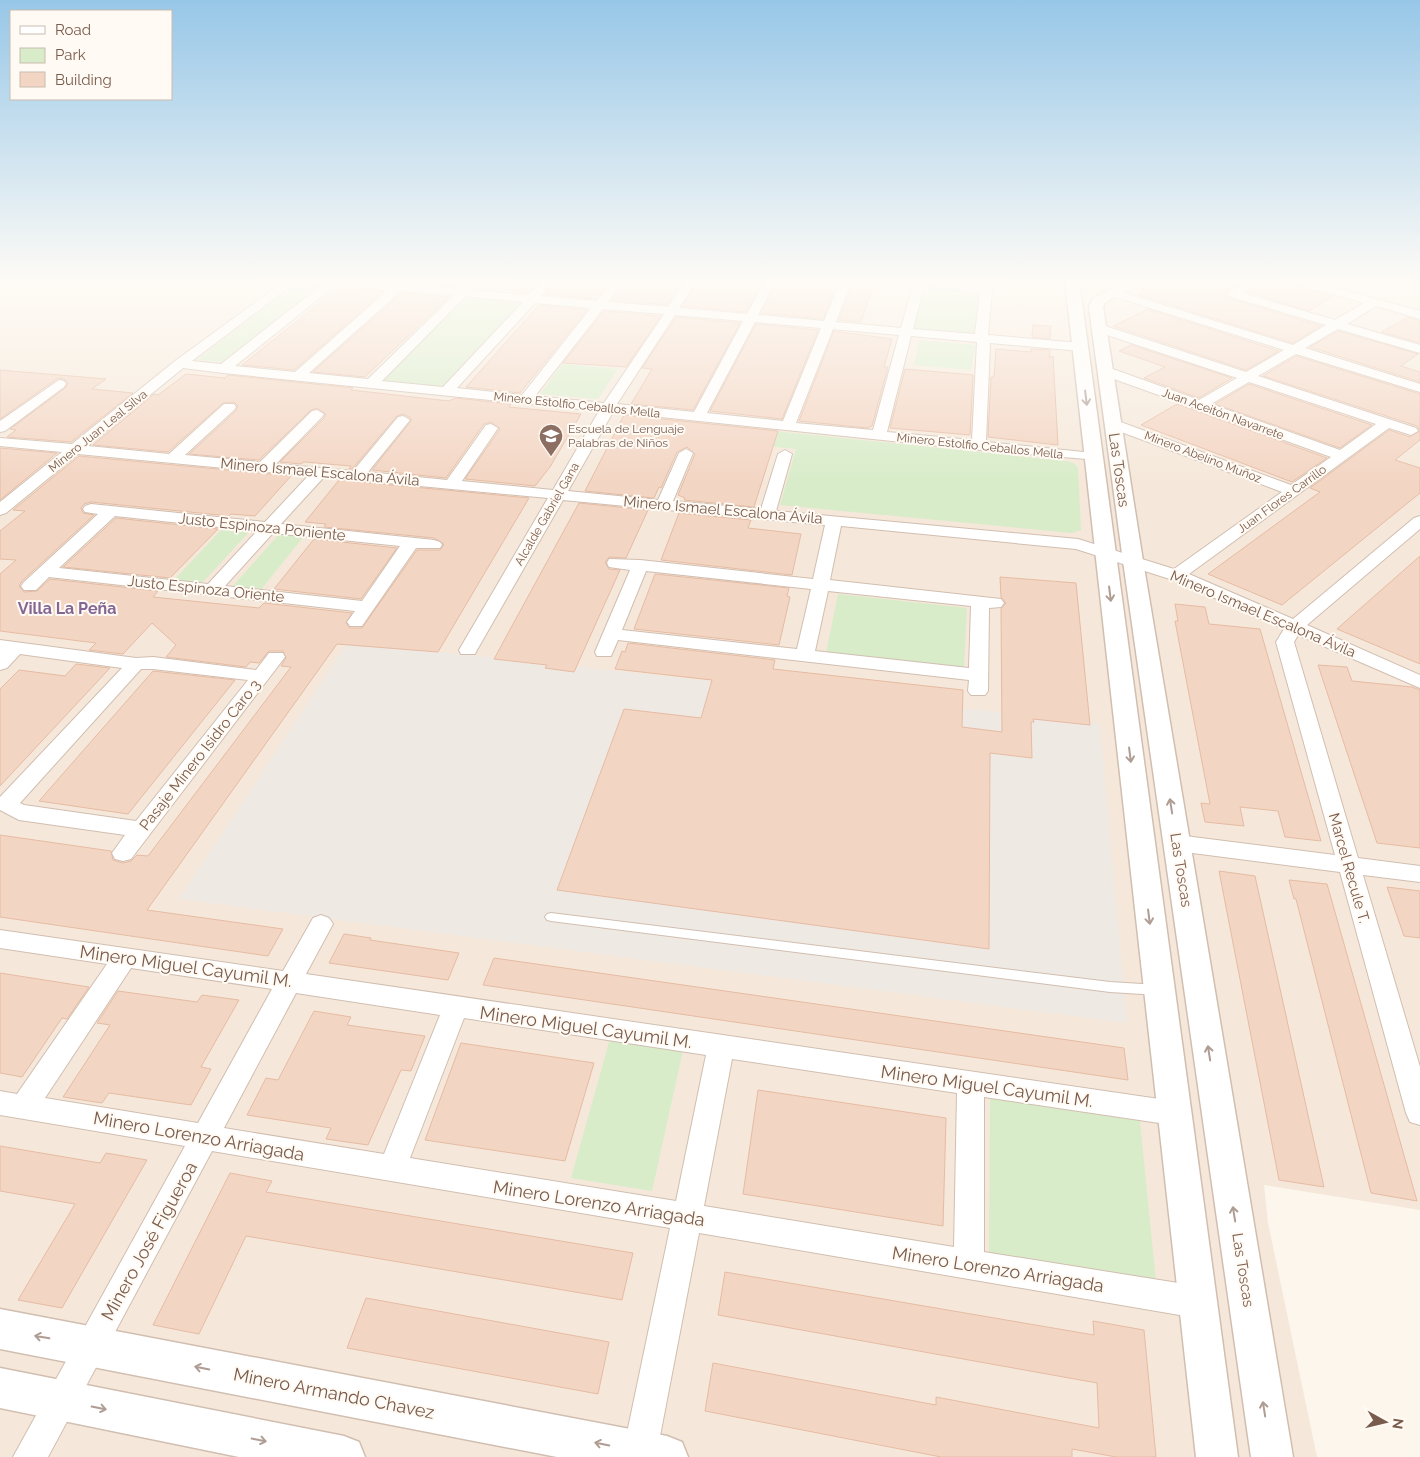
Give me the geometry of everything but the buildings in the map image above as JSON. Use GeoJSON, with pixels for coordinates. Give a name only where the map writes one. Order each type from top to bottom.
{"type":"FeatureCollection","features":[{"type":"Feature","properties":{"kind":"street","name":"Minero Juan Leal Silva"},"geometry":{"type":"LineString","coordinates":[[0,510],[201,348]]}},
{"type":"Feature","properties":{"kind":"street"},"geometry":{"type":"LineString","coordinates":[[223,368],[248,348]]}},
{"type":"Feature","properties":{"kind":"street"},"geometry":{"type":"LineString","coordinates":[[298,376],[330,348]]}},
{"type":"Feature","properties":{"kind":"street"},"geometry":{"type":"LineString","coordinates":[[371,384],[407,348]]}},
{"type":"Feature","properties":{"kind":"street"},"geometry":{"type":"LineString","coordinates":[[447,391],[486,348]]}},
{"type":"Feature","properties":{"kind":"street"},"geometry":{"type":"LineString","coordinates":[[526,399],[566,348]]}},
{"type":"Feature","properties":{"kind":"street","name":"Alcalde Gabriel Gana"},"geometry":{"type":"LineString","coordinates":[[468,650],[608,408],[647,348]]}},
{"type":"Feature","properties":{"kind":"street"},"geometry":{"type":"LineString","coordinates":[[698,417],[734,348]]}},
{"type":"Feature","properties":{"kind":"street"},"geometry":{"type":"LineString","coordinates":[[788,426],[819,348]]}},
{"type":"Feature","properties":{"kind":"street"},"geometry":{"type":"LineString","coordinates":[[878,435],[902,348]]}},
{"type":"Feature","properties":{"kind":"street"},"geometry":{"type":"LineString","coordinates":[[979,446],[982,348]]}},
{"type":"Feature","properties":{"kind":"street","name":"Las Toscas"},"geometry":{"type":"LineString","coordinates":[[1089,348],[1093,457],[1119,556],[1177,843],[1272,1457]]}},
{"type":"Feature","properties":{"kind":"street","name":"Las Toscas"},"geometry":{"type":"LineString","coordinates":[[1094,348],[1105,372],[1113,424],[1119,556],[1158,990],[1217,1457]]}},
{"type":"Feature","properties":{"kind":"street"},"geometry":{"type":"LineString","coordinates":[[1133,348],[1248,377],[1411,431]]}},
{"type":"Feature","properties":{"kind":"street"},"geometry":{"type":"LineString","coordinates":[[1291,348],[1420,388]]}},
{"type":"Feature","properties":{"kind":"street"},"geometry":{"type":"LineString","coordinates":[[1200,405],[1294,349]]}},
{"type":"Feature","properties":{"kind":"street","name":"Minero Estolfio Ceballos Mella"},"geometry":{"type":"LineString","coordinates":[[180,364],[1093,457]]}},
{"type":"Feature","properties":{"kind":"street","name":"Juan Aceitón Navarrete"},"geometry":{"type":"LineString","coordinates":[[1105,372],[1342,456]]}},
{"type":"Feature","properties":{"kind":"street"},"geometry":{"type":"LineString","coordinates":[[0,428],[59,384]]}},
{"type":"Feature","properties":{"kind":"street"},"geometry":{"type":"LineString","coordinates":[[173,458],[228,406]]}},
{"type":"Feature","properties":{"kind":"street"},"geometry":{"type":"LineString","coordinates":[[265,466],[317,414]]}},
{"type":"Feature","properties":{"kind":"street"},"geometry":{"type":"LineString","coordinates":[[358,475],[403,420]]}},
{"type":"Feature","properties":{"kind":"street","name":"Juan Flores Carrillo"},"geometry":{"type":"LineString","coordinates":[[1177,575],[1387,423]]}},
{"type":"Feature","properties":{"kind":"street","name":"Minero Abelino Muñoz"},"geometry":{"type":"LineString","coordinates":[[1113,424],[1293,491]]}},
{"type":"Feature","properties":{"kind":"street"},"geometry":{"type":"LineString","coordinates":[[452,484],[491,428]]}},
{"type":"Feature","properties":{"kind":"street","name":"Minero Ismael Escalona Ávila"},"geometry":{"type":"LineString","coordinates":[[0,442],[1078,544],[1177,575],[1420,682]]}},
{"type":"Feature","properties":{"kind":"street"},"geometry":{"type":"LineString","coordinates":[[664,504],[686,453]]}},
{"type":"Feature","properties":{"kind":"street"},"geometry":{"type":"LineString","coordinates":[[767,514],[785,454]]}},
{"type":"Feature","properties":{"kind":"street"},"geometry":{"type":"LineString","coordinates":[[212,590],[320,472]]}},
{"type":"Feature","properties":{"kind":"street","name":"Justo Espinoza Poniente"},"geometry":{"type":"LineString","coordinates":[[91,509],[434,545]]}},
{"type":"Feature","properties":{"kind":"street"},"geometry":{"type":"LineString","coordinates":[[30,586],[111,511]]}},
{"type":"Feature","properties":{"kind":"street"},"geometry":{"type":"LineString","coordinates":[[805,655],[834,520]]}},
{"type":"Feature","properties":{"kind":"street"},"geometry":{"type":"LineString","coordinates":[[1295,626],[1420,521]]}},
{"type":"Feature","properties":{"kind":"street"},"geometry":{"type":"LineString","coordinates":[[356,622],[411,543]]}},
{"type":"Feature","properties":{"kind":"street"},"geometry":{"type":"LineString","coordinates":[[612,634],[805,655],[978,683],[988,602],[615,562]]}},
{"type":"Feature","properties":{"kind":"street"},"geometry":{"type":"LineString","coordinates":[[604,652],[640,565]]}},
{"type":"Feature","properties":{"kind":"street","name":"Justo Espinoza Oriente"},"geometry":{"type":"LineString","coordinates":[[46,572],[366,607]]}},
{"type":"Feature","properties":{"kind":"street","name":"Marcel Recule T."},"geometry":{"type":"LineString","coordinates":[[1295,626],[1286,637],[1285,647],[1420,1112]]}},
{"type":"Feature","properties":{"kind":"street"},"geometry":{"type":"LineString","coordinates":[[0,664],[8,647],[136,664],[153,663],[261,676]]}},
{"type":"Feature","properties":{"kind":"street","name":"Pasaje Minero Isidro Caro 3"},"geometry":{"type":"LineString","coordinates":[[123,853],[276,658]]}},
{"type":"Feature","properties":{"kind":"street"},"geometry":{"type":"LineString","coordinates":[[136,664],[3,803],[19,812],[141,830]]}},
{"type":"Feature","properties":{"kind":"street"},"geometry":{"type":"LineString","coordinates":[[1177,843],[1420,874]]}},
{"type":"Feature","properties":{"kind":"street","name":"Minero José Figueroa"},"geometry":{"type":"LineString","coordinates":[[30,1457],[322,924]]}},
{"type":"Feature","properties":{"kind":"street","name":"Minero Miguel Cayumil M."},"geometry":{"type":"LineString","coordinates":[[0,939],[1173,1113]]}},
{"type":"Feature","properties":{"kind":"street"},"geometry":{"type":"LineString","coordinates":[[12,1105],[125,958]]}},
{"type":"Feature","properties":{"kind":"street"},"geometry":{"type":"LineString","coordinates":[[392,1168],[456,1007]]}},
{"type":"Feature","properties":{"kind":"street"},"geometry":{"type":"LineString","coordinates":[[649,1455],[687,1217],[721,1047]]}},
{"type":"Feature","properties":{"kind":"street"},"geometry":{"type":"LineString","coordinates":[[968,1264],[971,1084]]}},
{"type":"Feature","properties":{"kind":"street","name":"Minero Lorenzo Arriagada"},"geometry":{"type":"LineString","coordinates":[[12,1105],[1197,1302]]}},
{"type":"Feature","properties":{"kind":"street","name":"Minero Armando Chavez"},"geometry":{"type":"LineString","coordinates":[[0,1329],[649,1455]]}},
{"type":"Feature","properties":{"kind":"street"},"geometry":{"type":"LineString","coordinates":[[0,1388],[344,1457]]}},
{"type":"Feature","properties":{"kind":"lane"},"geometry":{"type":"LineString","coordinates":[[551,917],[1083,984],[1158,990]]}},
{"type":"Feature","properties":{"kind":"shaded area"},"geometry":{"type":"Polygon","coordinates":[[[0,348],[1420,348],[1420,1210],[1264,1185],[1268,1223],[1317,1457],[0,1457],[0,348]]]}},
{"type":"Feature","properties":{"kind":"shaded area"},"geometry":{"type":"Polygon","coordinates":[[[348,642],[1100,723],[1127,1023],[179,899],[348,642]]]}},
{"type":"Feature","properties":{"kind":"green space"},"geometry":{"type":"Polygon","coordinates":[[[213,348],[245,348],[227,362],[197,360],[213,348]]]}},
{"type":"Feature","properties":{"kind":"green space"},"geometry":{"type":"Polygon","coordinates":[[[414,348],[482,348],[446,387],[381,381],[414,348]]]}},
{"type":"Feature","properties":{"kind":"green space"},"geometry":{"type":"Polygon","coordinates":[[[917,348],[975,348],[971,370],[914,365],[917,348]]]}},
{"type":"Feature","properties":{"kind":"green space"},"geometry":{"type":"Polygon","coordinates":[[[562,364],[618,369],[598,399],[540,394],[562,364]]]}},
{"type":"Feature","properties":{"kind":"green space"},"geometry":{"type":"Polygon","coordinates":[[[744,428],[1074,463],[1078,468],[1081,530],[1072,533],[780,505],[796,449],[739,443],[744,428]]]}},
{"type":"Feature","properties":{"kind":"green space"},"geometry":{"type":"Polygon","coordinates":[[[224,527],[248,530],[248,533],[204,581],[196,584],[173,581],[224,527]]]}},
{"type":"Feature","properties":{"kind":"green space"},"geometry":{"type":"Polygon","coordinates":[[[280,533],[305,535],[259,592],[233,589],[232,587],[280,533]]]}},
{"type":"Feature","properties":{"kind":"green space"},"geometry":{"type":"Polygon","coordinates":[[[838,594],[967,608],[964,668],[826,653],[838,594]]]}},
{"type":"Feature","properties":{"kind":"green space"},"geometry":{"type":"Polygon","coordinates":[[[611,1035],[684,1046],[652,1191],[571,1178],[611,1035]]]}},
{"type":"Feature","properties":{"kind":"green space"},"geometry":{"type":"Polygon","coordinates":[[[990,1098],[1140,1121],[1156,1281],[989,1253],[990,1098]]]}},
{"type":"Feature","properties":{"kind":"place","name":"Escuela de Lenguaje Palabras de Niños"},"geometry":{"type":"Point","coordinates":[551,457]}},
{"type":"Feature","properties":{"kind":"district","name":"Villa La Peña"},"geometry":{"type":"Point","coordinates":[67,608]}}]}
